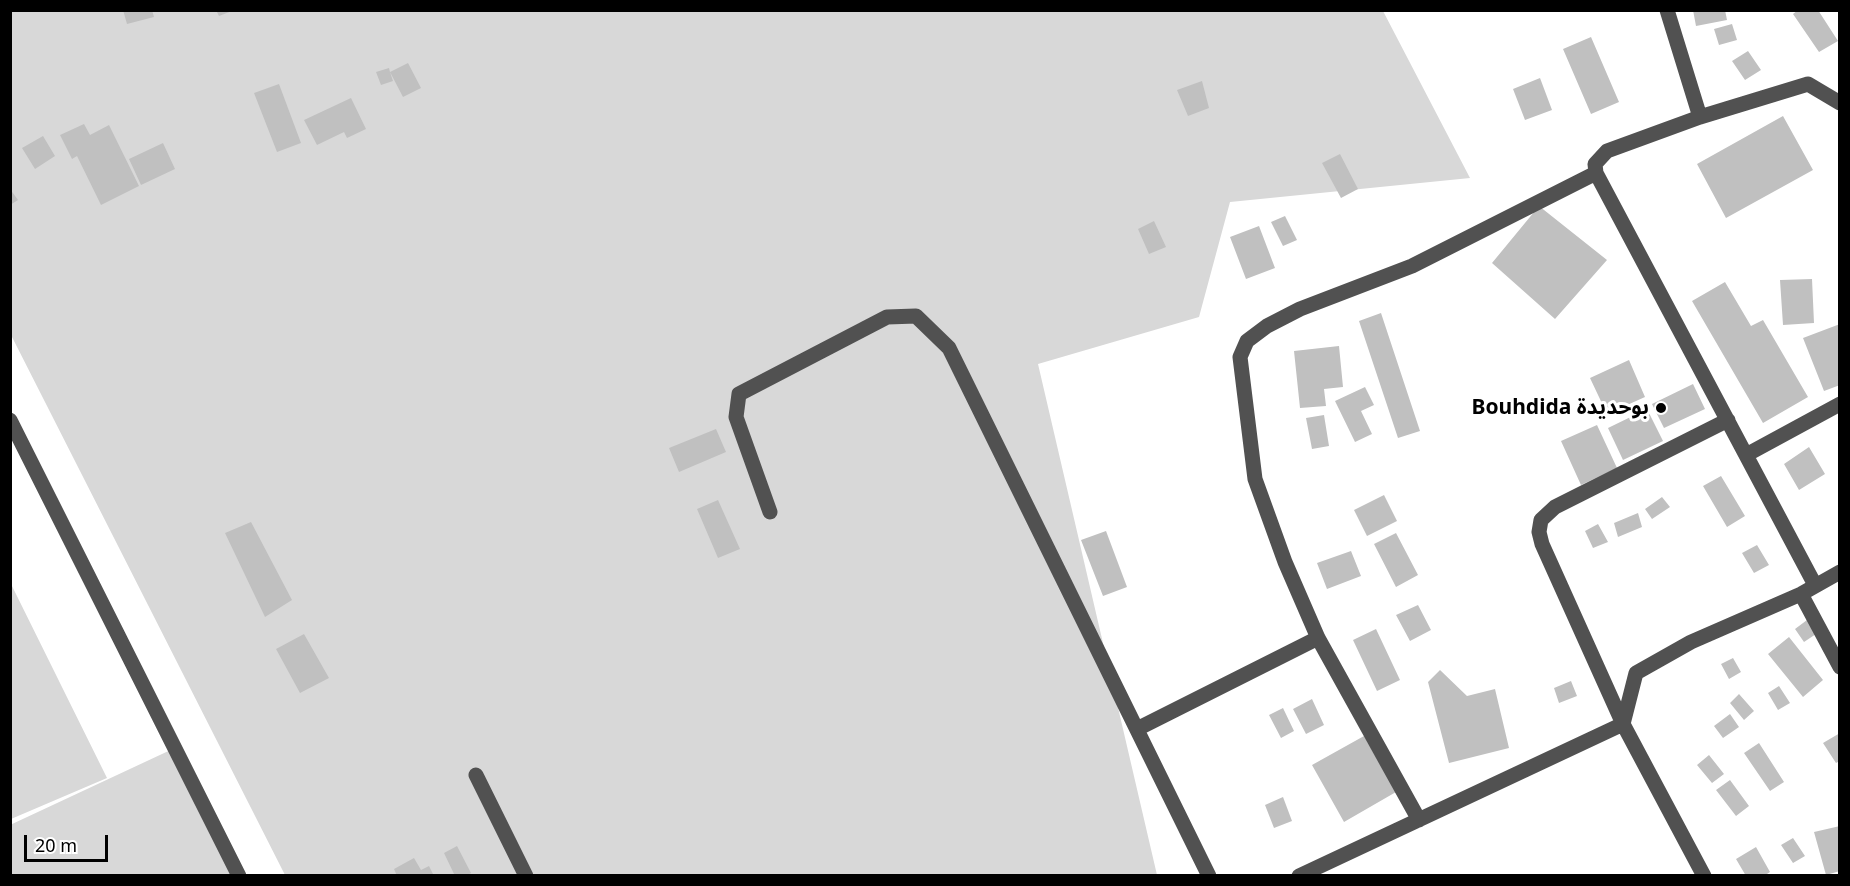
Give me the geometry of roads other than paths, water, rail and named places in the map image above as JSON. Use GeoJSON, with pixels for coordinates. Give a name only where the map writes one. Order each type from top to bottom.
{"type":"FeatureCollection","features":[{"type":"Feature","properties":{"kind":"street"},"geometry":{"type":"LineString","coordinates":[[1667,10],[1700,117]]}},
{"type":"Feature","properties":{"kind":"street"},"geometry":{"type":"LineString","coordinates":[[1815,585],[1596,173],[1594,164],[1607,151],[1700,117],[1808,84],[1839,103]]}},
{"type":"Feature","properties":{"kind":"street"},"geometry":{"type":"LineString","coordinates":[[1419,820],[1318,638],[1285,561],[1255,479],[1240,357],[1247,342],[1267,326],[1300,309],[1412,266],[1596,173]]}},
{"type":"Feature","properties":{"kind":"street"},"geometry":{"type":"LineString","coordinates":[[770,512],[736,417],[740,394],[887,317],[916,316],[949,348],[1209,876]]}},
{"type":"Feature","properties":{"kind":"street"},"geometry":{"type":"LineString","coordinates":[[1746,455],[1839,404]]}},
{"type":"Feature","properties":{"kind":"street"},"geometry":{"type":"LineString","coordinates":[[10,420],[239,876]]}},
{"type":"Feature","properties":{"kind":"street"},"geometry":{"type":"LineString","coordinates":[[1704,876],[1623,724],[1542,544],[1539,532],[1541,520],[1556,507],[1728,420]]}},
{"type":"Feature","properties":{"kind":"street"},"geometry":{"type":"LineString","coordinates":[[1623,724],[1636,673],[1691,642],[1801,594],[1839,572]]}},
{"type":"Feature","properties":{"kind":"street"},"geometry":{"type":"LineString","coordinates":[[1801,594],[1839,667]]}},
{"type":"Feature","properties":{"kind":"street"},"geometry":{"type":"LineString","coordinates":[[1137,729],[1318,638]]}},
{"type":"Feature","properties":{"kind":"street"},"geometry":{"type":"LineString","coordinates":[[1299,876],[1623,724]]}},
{"type":"Feature","properties":{"kind":"street"},"geometry":{"type":"LineString","coordinates":[[476,775],[526,876]]}},
{"type":"Feature","properties":{"kind":"place","name":"Bouhdida بوحديدة"},"geometry":{"type":"Point","coordinates":[1661,408]}}]}
